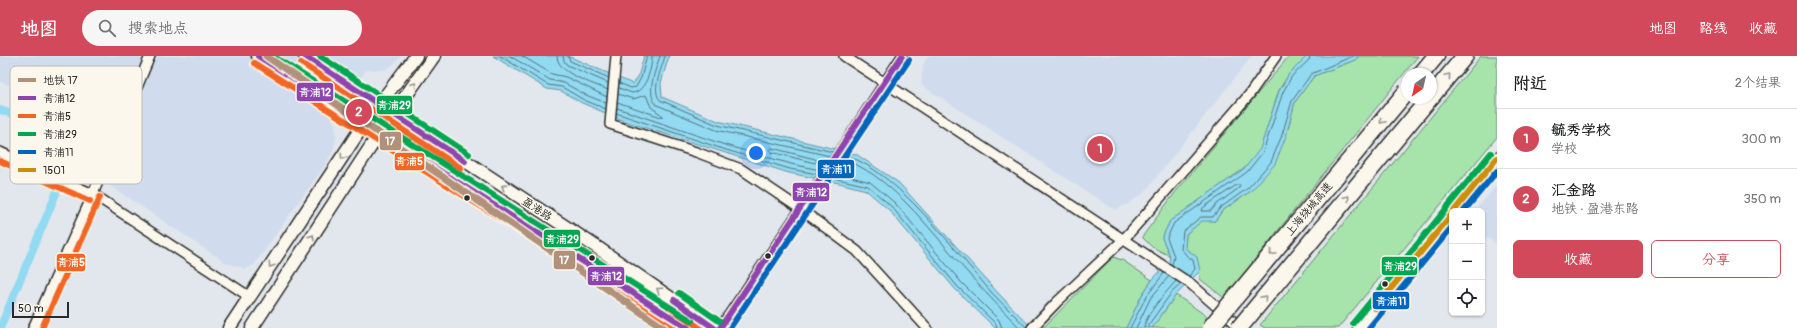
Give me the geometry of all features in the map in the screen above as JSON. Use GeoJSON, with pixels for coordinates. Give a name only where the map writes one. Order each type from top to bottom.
{"type":"FeatureCollection","features":[{"type":"Feature","properties":{"kind":"highway"},"geometry":{"type":"LineString","coordinates":[[1426,68],[1436,56]]}},
{"type":"Feature","properties":{"kind":"highway","name":"上海绕城高速"},"geometry":{"type":"LineString","coordinates":[[1437,89],[1465,56]]}},
{"type":"Feature","properties":{"kind":"highway","name":"上海绕城高速"},"geometry":{"type":"LineString","coordinates":[[1210,328],[1401,98]]}},
{"type":"Feature","properties":{"kind":"highway","name":"上海绕城高速"},"geometry":{"type":"LineString","coordinates":[[1240,328],[1424,104]]}},
{"type":"Feature","properties":{"kind":"main road"},"geometry":{"type":"LineString","coordinates":[[258,56],[379,134],[474,192],[688,328]]}},
{"type":"Feature","properties":{"kind":"main road","name":"盈港路"},"geometry":{"type":"LineString","coordinates":[[305,56],[598,248],[714,328]]}},
{"type":"Feature","properties":{"kind":"main road"},"geometry":{"type":"LineString","coordinates":[[229,328],[364,124],[416,56]]}},
{"type":"Feature","properties":{"kind":"main road"},"geometry":{"type":"LineString","coordinates":[[252,328],[379,134],[434,56]]}},
{"type":"Feature","properties":{"kind":"main road"},"geometry":{"type":"LineString","coordinates":[[1456,208],[1497,158]]}},
{"type":"Feature","properties":{"kind":"main road"},"geometry":{"type":"LineString","coordinates":[[1359,328],[1449,218]]}},
{"type":"Feature","properties":{"kind":"street"},"geometry":{"type":"LineString","coordinates":[[142,75],[150,56]]}},
{"type":"Feature","properties":{"kind":"street"},"geometry":{"type":"LineString","coordinates":[[616,56],[610,124],[696,152],[741,169],[800,209],[857,251],[927,328]]}},
{"type":"Feature","properties":{"kind":"street"},"geometry":{"type":"LineString","coordinates":[[844,56],[1191,284],[1240,328]]}},
{"type":"Feature","properties":{"kind":"street"},"geometry":{"type":"LineString","coordinates":[[720,328],[823,177],[902,56]]}},
{"type":"Feature","properties":{"kind":"street"},"geometry":{"type":"LineString","coordinates":[[1034,326],[1124,239],[1240,106],[1276,56]]}},
{"type":"Feature","properties":{"kind":"street"},"geometry":{"type":"LineString","coordinates":[[0,152],[10,157]]}},
{"type":"Feature","properties":{"kind":"street"},"geometry":{"type":"LineString","coordinates":[[70,184],[93,194],[250,297]]}},
{"type":"Feature","properties":{"kind":"street"},"geometry":{"type":"LineString","coordinates":[[33,328],[97,184]]}},
{"type":"Feature","properties":{"kind":"shaded area"},"geometry":{"type":"Polygon","coordinates":[[[0,56],[401,56],[395,63],[385,70],[366,70],[332,119],[335,125],[336,139],[333,151],[326,164],[254,265],[246,269],[226,263],[109,185],[142,184],[142,66],[10,66],[10,85],[0,82],[0,56]]]}},
{"type":"Feature","properties":{"kind":"shaded area"},"geometry":{"type":"Polygon","coordinates":[[[928,56],[1252,56],[1145,192],[1128,204],[1115,210],[921,85],[923,65],[928,56]]]}},
{"type":"Feature","properties":{"kind":"shaded area"},"geometry":{"type":"Polygon","coordinates":[[[1497,185],[1497,244],[1485,237],[1485,208],[1478,208],[1497,185]]]}},
{"type":"Feature","properties":{"kind":"green space"},"geometry":{"type":"Polygon","coordinates":[[[1289,56],[1307,56],[1289,74],[1279,90],[1260,150],[1245,168],[1170,221],[1162,238],[1170,256],[1152,247],[1142,237],[1174,194],[1289,56]]]}},
{"type":"Feature","properties":{"kind":"green space"},"geometry":{"type":"Polygon","coordinates":[[[1359,56],[1418,56],[1408,68],[1401,68],[1401,77],[1224,298],[1200,279],[1197,258],[1185,248],[1186,234],[1203,220],[1215,221],[1222,211],[1251,191],[1286,136],[1295,102],[1314,76],[1355,60],[1359,56]]]}},
{"type":"Feature","properties":{"kind":"green space"},"geometry":{"type":"Polygon","coordinates":[[[1481,56],[1497,56],[1497,137],[1338,328],[1265,328],[1260,325],[1481,56]]]}},
{"type":"Feature","properties":{"kind":"green space"},"geometry":{"type":"Polygon","coordinates":[[[1113,257],[1122,260],[1152,280],[1142,295],[1126,328],[1043,328],[1113,257]]]}},
{"type":"Feature","properties":{"kind":"green space"},"geometry":{"type":"Polygon","coordinates":[[[1176,295],[1224,328],[1152,328],[1176,295]]]}},
{"type":"Feature","properties":{"kind":"water"},"geometry":{"type":"Polygon","coordinates":[[[493,56],[568,56],[633,84],[638,77],[644,56],[669,56],[661,83],[662,97],[718,121],[856,154],[899,183],[999,294],[1032,328],[995,328],[955,289],[889,210],[866,190],[789,173],[624,121],[582,103],[561,91],[547,89],[493,56]]]}},
{"type":"Feature","properties":{"kind":"water"},"geometry":{"type":"Polygon","coordinates":[[[1307,56],[1359,56],[1355,60],[1314,76],[1295,102],[1286,136],[1275,164],[1251,191],[1222,211],[1215,221],[1202,221],[1186,234],[1185,248],[1197,257],[1200,271],[1176,295],[1152,328],[1126,328],[1142,295],[1152,280],[1169,262],[1170,256],[1162,238],[1170,221],[1245,168],[1260,149],[1279,91],[1289,74],[1307,56]]]}},
{"type":"Feature","properties":{"kind":"waterway"},"geometry":{"type":"LineString","coordinates":[[0,110],[10,113]]}},
{"type":"Feature","properties":{"kind":"waterway"},"geometry":{"type":"LineString","coordinates":[[0,328],[60,184]]}},
{"type":"Feature","properties":{"kind":"metro line","name":"17"},"geometry":{"type":"LineString","coordinates":[[266,56],[664,328]]}},
{"type":"Feature","properties":{"kind":"transit line","name":"青浦12"},"geometry":{"type":"LineString","coordinates":[[258,56],[688,328]]}},
{"type":"Feature","properties":{"kind":"transit line","name":"青浦29"},"geometry":{"type":"LineString","coordinates":[[273,56],[692,321]]}},
{"type":"Feature","properties":{"kind":"transit line","name":"青浦12"},"geometry":{"type":"LineString","coordinates":[[305,56],[465,161]]}},
{"type":"Feature","properties":{"kind":"transit line","name":"青浦29"},"geometry":{"type":"LineString","coordinates":[[320,56],[469,154]]}},
{"type":"Feature","properties":{"kind":"transit line","name":"青浦12"},"geometry":{"type":"LineString","coordinates":[[720,328],[902,56]]}},
{"type":"Feature","properties":{"kind":"transit line","name":"青浦11"},"geometry":{"type":"LineString","coordinates":[[730,328],[909,60]]}},
{"type":"Feature","properties":{"kind":"transit line","name":"青浦5"},"geometry":{"type":"LineString","coordinates":[[254,63],[673,328]]}},
{"type":"Feature","properties":{"kind":"transit line","name":"青浦5"},"geometry":{"type":"LineString","coordinates":[[301,63],[461,168]]}},
{"type":"Feature","properties":{"kind":"transit line","name":"青浦29"},"geometry":{"type":"LineString","coordinates":[[1448,206],[1491,153]]}},
{"type":"Feature","properties":{"kind":"transit line","name":"1501"},"geometry":{"type":"LineString","coordinates":[[1456,208],[1497,158]]}},
{"type":"Feature","properties":{"kind":"transit line","name":"青浦5"},"geometry":{"type":"LineString","coordinates":[[0,161],[10,165]]}},
{"type":"Feature","properties":{"kind":"transit line","name":"青浦11"},"geometry":{"type":"LineString","coordinates":[[1466,208],[1497,171]]}},
{"type":"Feature","properties":{"kind":"transit line","name":"青浦5"},"geometry":{"type":"LineString","coordinates":[[52,184],[90,201]]}},
{"type":"Feature","properties":{"kind":"transit line","name":"青浦5"},"geometry":{"type":"LineString","coordinates":[[42,328],[100,197]]}},
{"type":"Feature","properties":{"kind":"transit line","name":"青浦29"},"geometry":{"type":"LineString","coordinates":[[1353,323],[1446,209]]}},
{"type":"Feature","properties":{"kind":"transit line","name":"1501"},"geometry":{"type":"LineString","coordinates":[[1375,308],[1449,218]]}},
{"type":"Feature","properties":{"kind":"transit line","name":"青浦11"},"geometry":{"type":"LineString","coordinates":[[1369,328],[1449,231]]}},
{"type":"Feature","properties":{"kind":"transit line","name":"青浦29"},"geometry":{"type":"LineString","coordinates":[[679,293],[719,321]]}},
{"type":"Feature","properties":{"kind":"transit line","name":"青浦12"},"geometry":{"type":"LineString","coordinates":[[674,300],[714,328]]}},
{"type":"Feature","properties":{"kind":"transit line","name":"青浦5"},"geometry":{"type":"LineString","coordinates":[[669,307],[700,328]]}},
{"type":"Feature","properties":{"kind":"place","name":"汇金路"},"geometry":{"type":"Point","coordinates":[359,112]}},
{"type":"Feature","properties":{"kind":"place","name":"毓秀学校"},"geometry":{"type":"Point","coordinates":[1100,149]}}]}
